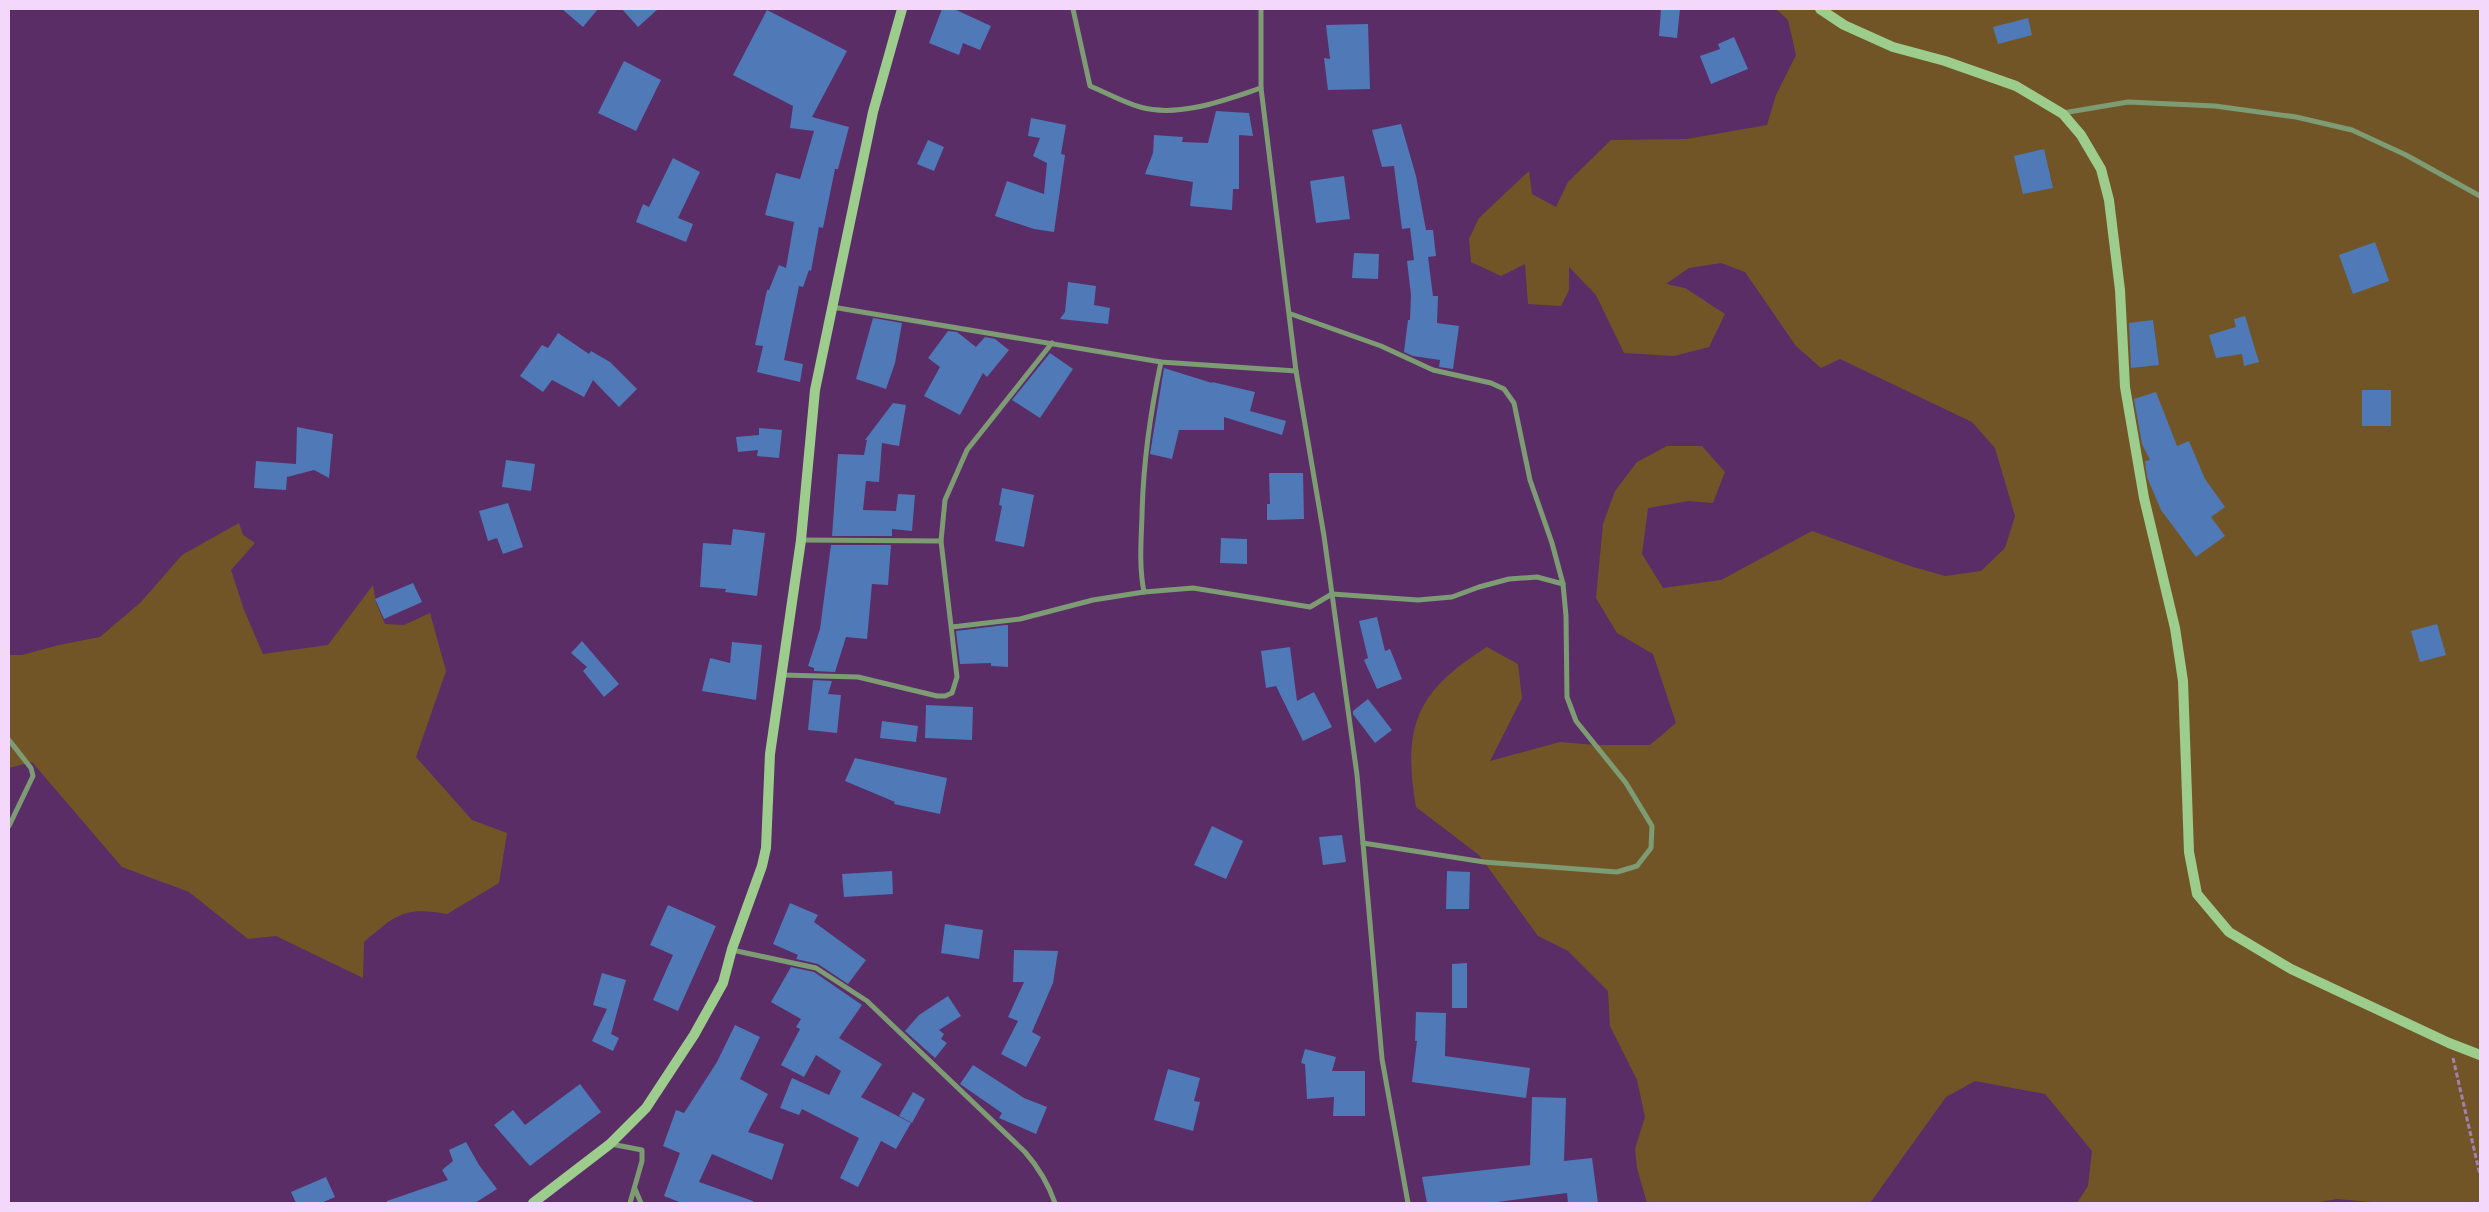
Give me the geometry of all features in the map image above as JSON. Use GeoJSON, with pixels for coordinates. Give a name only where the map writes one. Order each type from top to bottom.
{"type":"FeatureCollection","features":[{"type":"Feature","properties":{"kind":"street"},"geometry":{"type":"LineString","coordinates":[[533,1203],[610,1144],[646,1108],[694,1035],[723,983],[732,950],[762,866],[766,848],[770,754],[801,540],[815,390],[873,112],[902,9]]}},
{"type":"Feature","properties":{"kind":"street"},"geometry":{"type":"LineString","coordinates":[[1073,9],[1090,86],[1125,102],[1142,108],[1160,110],[1205,107],[1261,88]]}},
{"type":"Feature","properties":{"kind":"street"},"geometry":{"type":"LineString","coordinates":[[1261,9],[1261,88],[1291,314],[1296,371],[1332,594],[1357,775],[1382,1059],[1408,1203]]}},
{"type":"Feature","properties":{"kind":"street"},"geometry":{"type":"LineString","coordinates":[[1820,9],[1844,25],[1893,47],[1944,61],[2016,86],[2063,114],[2081,135],[2101,168],[2110,200],[2120,290],[2125,386],[2144,498],[2175,628],[2183,681],[2189,852],[2197,894],[2229,932],[2291,969],[2449,1043],[2480,1055]]}},
{"type":"Feature","properties":{"kind":"street"},"geometry":{"type":"LineString","coordinates":[[2063,114],[2128,102],[2215,106],[2296,117],[2352,130],[2406,155],[2480,196]]}},
{"type":"Feature","properties":{"kind":"street"},"geometry":{"type":"LineString","coordinates":[[832,307],[1162,362],[1296,371]]}},
{"type":"Feature","properties":{"kind":"street"},"geometry":{"type":"LineString","coordinates":[[1291,314],[1380,346],[1433,370],[1491,383],[1504,389],[1514,403],[1530,480],[1552,543],[1563,584],[1566,616],[1567,697],[1576,721],[1626,783],[1652,826],[1651,848],[1637,866],[1617,872],[1484,862],[1363,843]]}},
{"type":"Feature","properties":{"kind":"street"},"geometry":{"type":"LineString","coordinates":[[781,675],[858,677],[937,696],[945,696],[952,692],[955,687],[956,677],[952,627],[941,541],[945,500],[967,450],[1052,343]]}},
{"type":"Feature","properties":{"kind":"street"},"geometry":{"type":"LineString","coordinates":[[1144,592],[1140,569],[1144,463],[1150,416],[1162,362]]}},
{"type":"Feature","properties":{"kind":"street"},"geometry":{"type":"LineString","coordinates":[[801,540],[941,541]]}},
{"type":"Feature","properties":{"kind":"street"},"geometry":{"type":"LineString","coordinates":[[952,627],[1020,619],[1094,600],[1144,592],[1193,588],[1310,607],[1332,594],[1418,600],[1452,598],[1479,587],[1509,579],[1537,577],[1563,584]]}},
{"type":"Feature","properties":{"kind":"street"},"geometry":{"type":"LineString","coordinates":[[9,740],[31,768],[33,776],[9,826]]}},
{"type":"Feature","properties":{"kind":"street"},"geometry":{"type":"LineString","coordinates":[[732,950],[816,968],[867,1001],[1025,1152],[1039,1168],[1048,1184],[1054,1203]]}},
{"type":"Feature","properties":{"kind":"street"},"geometry":{"type":"LineString","coordinates":[[610,1144],[642,1150],[642,1161],[630,1203]]}},
{"type":"Feature","properties":{"kind":"street"},"geometry":{"type":"LineString","coordinates":[[635,1188],[641,1203]]}},
{"type":"Feature","properties":{"kind":"path"},"geometry":{"type":"LineString","coordinates":[[2449,1043],[2480,1175]]}},
{"type":"Feature","properties":{"kind":"shaded area"},"geometry":{"type":"Polygon","coordinates":[[[1776,9],[2480,9],[2480,1203],[2383,1203],[2337,1199],[2313,1203],[2077,1203],[2088,1186],[2092,1151],[2045,1094],[1975,1081],[1946,1097],[1870,1203],[1647,1203],[1637,1168],[1635,1149],[1645,1117],[1637,1080],[1610,1026],[1608,991],[1568,951],[1538,936],[1479,855],[1416,807],[1411,754],[1414,732],[1420,713],[1430,695],[1444,679],[1487,647],[1518,664],[1522,698],[1490,761],[1560,742],[1595,745],[1650,745],[1676,723],[1653,654],[1617,633],[1596,598],[1603,524],[1615,491],[1637,462],[1667,446],[1702,446],[1725,472],[1713,503],[1689,501],[1648,508],[1642,554],[1663,588],[1721,580],[1812,531],[1910,566],[1945,576],[1981,571],[2005,548],[2015,516],[1995,448],[1972,422],[1840,359],[1821,368],[1796,346],[1745,272],[1721,263],[1689,268],[1666,284],[1685,288],[1725,314],[1709,347],[1674,356],[1624,353],[1596,295],[1569,267],[1569,290],[1561,306],[1528,304],[1525,264],[1501,276],[1471,262],[1469,239],[1479,218],[1529,171],[1532,194],[1556,207],[1568,182],[1611,140],[1687,139],[1767,125],[1776,95],[1796,55],[1788,20],[1776,9]]]}},
{"type":"Feature","properties":{"kind":"shaded area"},"geometry":{"type":"Polygon","coordinates":[[[239,523],[243,535],[255,543],[231,570],[244,610],[263,654],[328,645],[373,585],[376,603],[385,624],[404,625],[430,613],[446,671],[416,757],[472,820],[507,833],[499,883],[447,914],[420,911],[410,912],[392,920],[364,942],[363,978],[276,936],[248,939],[189,892],[122,867],[32,762],[9,768],[9,655],[22,655],[100,637],[141,602],[182,555],[239,523]]]}},
{"type":"Feature","properties":{"kind":"building"},"geometry":{"type":"Polygon","coordinates":[[[562,9],[598,9],[583,27],[562,9]]]}},
{"type":"Feature","properties":{"kind":"building"},"geometry":{"type":"Polygon","coordinates":[[[622,9],[658,9],[638,27],[622,9]]]}},
{"type":"Feature","properties":{"kind":"building"},"geometry":{"type":"Polygon","coordinates":[[[942,9],[954,9],[991,26],[980,50],[963,43],[959,55],[929,43],[942,9]]]}},
{"type":"Feature","properties":{"kind":"building"},"geometry":{"type":"Polygon","coordinates":[[[1661,9],[1680,9],[1677,38],[1659,36],[1661,9]]]}},
{"type":"Feature","properties":{"kind":"building"},"geometry":{"type":"Polygon","coordinates":[[[767,10],[847,51],[812,117],[849,127],[838,169],[835,169],[823,228],[819,227],[811,271],[809,270],[803,287],[799,286],[784,360],[803,364],[800,382],[757,372],[763,346],[755,345],[767,290],[769,290],[779,265],[786,268],[794,222],[765,215],[776,173],[800,179],[814,131],[790,128],[793,106],[733,75],[767,10]]]}},
{"type":"Feature","properties":{"kind":"building"},"geometry":{"type":"Polygon","coordinates":[[[2028,18],[2032,35],[1998,44],[1993,27],[2028,18]]]}},
{"type":"Feature","properties":{"kind":"building"},"geometry":{"type":"Polygon","coordinates":[[[1368,24],[1370,89],[1328,90],[1324,58],[1330,59],[1326,25],[1368,24]]]}},
{"type":"Feature","properties":{"kind":"building"},"geometry":{"type":"Polygon","coordinates":[[[1734,37],[1748,69],[1711,84],[1700,56],[1720,49],[1718,44],[1734,37]]]}},
{"type":"Feature","properties":{"kind":"building"},"geometry":{"type":"Polygon","coordinates":[[[624,61],[661,80],[636,131],[598,113],[624,61]]]}},
{"type":"Feature","properties":{"kind":"building"},"geometry":{"type":"Polygon","coordinates":[[[1216,111],[1249,113],[1253,136],[1239,135],[1239,189],[1233,189],[1232,210],[1190,206],[1193,182],[1145,174],[1153,153],[1154,135],[1183,137],[1182,142],[1208,143],[1216,111]]]}},
{"type":"Feature","properties":{"kind":"building"},"geometry":{"type":"Polygon","coordinates":[[[1031,118],[1066,125],[1061,154],[1065,155],[1054,232],[1034,229],[995,216],[1007,181],[1044,194],[1047,163],[1033,156],[1040,138],[1028,136],[1031,118]]]}},
{"type":"Feature","properties":{"kind":"building"},"geometry":{"type":"Polygon","coordinates":[[[1401,124],[1416,176],[1426,230],[1433,230],[1436,256],[1428,257],[1433,296],[1438,296],[1437,323],[1459,326],[1453,369],[1439,367],[1440,360],[1413,356],[1404,352],[1408,320],[1410,320],[1411,295],[1407,261],[1414,260],[1410,228],[1402,229],[1394,166],[1382,167],[1372,130],[1401,124]]]}},
{"type":"Feature","properties":{"kind":"building"},"geometry":{"type":"Polygon","coordinates":[[[928,140],[944,147],[934,171],[917,164],[928,140]]]}},
{"type":"Feature","properties":{"kind":"building"},"geometry":{"type":"Polygon","coordinates":[[[2044,149],[2053,188],[2023,194],[2014,156],[2044,149]]]}},
{"type":"Feature","properties":{"kind":"building"},"geometry":{"type":"Polygon","coordinates":[[[673,158],[700,172],[678,218],[693,224],[686,242],[636,222],[643,204],[649,207],[673,158]]]}},
{"type":"Feature","properties":{"kind":"building"},"geometry":{"type":"Polygon","coordinates":[[[1344,176],[1350,219],[1316,223],[1310,181],[1344,176]]]}},
{"type":"Feature","properties":{"kind":"building"},"geometry":{"type":"Polygon","coordinates":[[[2375,242],[2389,281],[2353,294],[2339,255],[2375,242]]]}},
{"type":"Feature","properties":{"kind":"building"},"geometry":{"type":"Polygon","coordinates":[[[1354,253],[1379,254],[1378,279],[1352,278],[1354,253]]]}},
{"type":"Feature","properties":{"kind":"building"},"geometry":{"type":"Polygon","coordinates":[[[1068,282],[1096,286],[1094,305],[1110,308],[1108,324],[1060,319],[1065,312],[1068,282]]]}},
{"type":"Feature","properties":{"kind":"building"},"geometry":{"type":"Polygon","coordinates":[[[2245,316],[2259,362],[2244,366],[2242,354],[2216,358],[2209,335],[2236,327],[2234,319],[2245,316]]]}},
{"type":"Feature","properties":{"kind":"building"},"geometry":{"type":"Polygon","coordinates":[[[873,318],[902,323],[895,363],[886,389],[856,379],[873,318]]]}},
{"type":"Feature","properties":{"kind":"building"},"geometry":{"type":"Polygon","coordinates":[[[2153,320],[2159,365],[2131,368],[2129,323],[2153,320]]]}},
{"type":"Feature","properties":{"kind":"building"},"geometry":{"type":"Polygon","coordinates":[[[948,331],[957,332],[976,347],[985,337],[995,339],[1009,350],[987,377],[983,373],[960,415],[924,396],[940,367],[928,358],[948,331]]]}},
{"type":"Feature","properties":{"kind":"building"},"geometry":{"type":"Polygon","coordinates":[[[558,333],[589,354],[591,351],[610,362],[637,389],[619,407],[593,380],[584,397],[552,380],[543,392],[520,376],[542,345],[548,348],[558,333]]]}},
{"type":"Feature","properties":{"kind":"building"},"geometry":{"type":"Polygon","coordinates":[[[1050,353],[1073,369],[1040,418],[1012,400],[1050,353]]]}},
{"type":"Feature","properties":{"kind":"building"},"geometry":{"type":"Polygon","coordinates":[[[1164,368],[1212,383],[1255,392],[1250,411],[1286,421],[1282,435],[1224,417],[1224,430],[1179,430],[1172,459],[1150,454],[1164,368]]]}},
{"type":"Feature","properties":{"kind":"building"},"geometry":{"type":"Polygon","coordinates":[[[2362,390],[2391,390],[2391,426],[2362,426],[2362,390]]]}},
{"type":"Feature","properties":{"kind":"building"},"geometry":{"type":"Polygon","coordinates":[[[2156,392],[2177,446],[2189,441],[2205,479],[2225,507],[2211,517],[2225,536],[2196,557],[2161,510],[2147,477],[2145,461],[2150,460],[2142,444],[2134,399],[2156,392]]]}},
{"type":"Feature","properties":{"kind":"building"},"geometry":{"type":"Polygon","coordinates":[[[893,403],[906,405],[899,446],[882,443],[879,482],[866,481],[863,510],[896,511],[898,494],[915,495],[912,531],[892,529],[892,536],[832,536],[838,454],[864,455],[867,440],[865,440],[893,403]]]}},
{"type":"Feature","properties":{"kind":"building"},"geometry":{"type":"Polygon","coordinates":[[[297,427],[333,434],[329,478],[314,470],[287,477],[286,490],[254,488],[256,461],[296,464],[297,427]]]}},
{"type":"Feature","properties":{"kind":"building"},"geometry":{"type":"Polygon","coordinates":[[[759,428],[782,430],[779,458],[757,456],[758,450],[738,452],[736,437],[759,435],[759,428]]]}},
{"type":"Feature","properties":{"kind":"building"},"geometry":{"type":"Polygon","coordinates":[[[506,460],[535,464],[531,491],[502,487],[506,460]]]}},
{"type":"Feature","properties":{"kind":"building"},"geometry":{"type":"Polygon","coordinates":[[[1269,473],[1303,473],[1304,519],[1267,520],[1267,504],[1270,504],[1269,473]]]}},
{"type":"Feature","properties":{"kind":"building"},"geometry":{"type":"Polygon","coordinates":[[[1002,488],[1034,495],[1024,547],[995,541],[1002,506],[999,505],[1002,488]]]}},
{"type":"Feature","properties":{"kind":"building"},"geometry":{"type":"Polygon","coordinates":[[[508,503],[523,547],[503,554],[497,538],[488,541],[479,511],[508,503]]]}},
{"type":"Feature","properties":{"kind":"building"},"geometry":{"type":"Polygon","coordinates":[[[733,529],[765,533],[757,596],[725,592],[726,589],[700,587],[703,543],[731,545],[733,529]]]}},
{"type":"Feature","properties":{"kind":"building"},"geometry":{"type":"Polygon","coordinates":[[[1221,538],[1247,539],[1247,564],[1220,563],[1221,538]]]}},
{"type":"Feature","properties":{"kind":"building"},"geometry":{"type":"Polygon","coordinates":[[[831,545],[891,545],[888,585],[872,584],[867,639],[846,637],[835,672],[814,671],[814,668],[808,666],[820,629],[831,545]]]}},
{"type":"Feature","properties":{"kind":"building"},"geometry":{"type":"Polygon","coordinates":[[[413,583],[422,602],[384,619],[375,599],[413,583]]]}},
{"type":"Feature","properties":{"kind":"building"},"geometry":{"type":"Polygon","coordinates":[[[1377,617],[1385,651],[1390,649],[1402,679],[1377,689],[1364,660],[1368,658],[1359,621],[1377,617]]]}},
{"type":"Feature","properties":{"kind":"building"},"geometry":{"type":"Polygon","coordinates":[[[2437,624],[2446,655],[2420,662],[2411,631],[2437,624]]]}},
{"type":"Feature","properties":{"kind":"building"},"geometry":{"type":"Polygon","coordinates":[[[1008,625],[1008,667],[991,666],[991,663],[960,664],[956,631],[1008,625]]]}},
{"type":"Feature","properties":{"kind":"building"},"geometry":{"type":"Polygon","coordinates":[[[582,641],[619,684],[604,697],[583,671],[587,667],[571,653],[582,641]]]}},
{"type":"Feature","properties":{"kind":"building"},"geometry":{"type":"Polygon","coordinates":[[[732,642],[762,645],[756,700],[702,691],[710,658],[730,663],[732,642]]]}},
{"type":"Feature","properties":{"kind":"building"},"geometry":{"type":"Polygon","coordinates":[[[1290,647],[1297,701],[1314,692],[1332,727],[1303,741],[1276,686],[1266,688],[1261,651],[1290,647]]]}},
{"type":"Feature","properties":{"kind":"building"},"geometry":{"type":"Polygon","coordinates":[[[813,680],[832,681],[828,694],[841,695],[837,733],[808,730],[813,680]]]}},
{"type":"Feature","properties":{"kind":"building"},"geometry":{"type":"Polygon","coordinates":[[[1368,699],[1392,730],[1375,743],[1353,714],[1353,711],[1368,699]]]}},
{"type":"Feature","properties":{"kind":"building"},"geometry":{"type":"Polygon","coordinates":[[[926,705],[973,707],[972,740],[925,738],[926,705]]]}},
{"type":"Feature","properties":{"kind":"building"},"geometry":{"type":"Polygon","coordinates":[[[882,721],[918,726],[916,742],[880,738],[882,721]]]}},
{"type":"Feature","properties":{"kind":"building"},"geometry":{"type":"Polygon","coordinates":[[[855,758],[947,778],[940,814],[894,804],[895,802],[845,781],[855,758]]]}},
{"type":"Feature","properties":{"kind":"building"},"geometry":{"type":"Polygon","coordinates":[[[1212,826],[1243,841],[1226,879],[1194,865],[1212,826]]]}},
{"type":"Feature","properties":{"kind":"building"},"geometry":{"type":"Polygon","coordinates":[[[1342,835],[1346,862],[1323,865],[1319,837],[1342,835]]]}},
{"type":"Feature","properties":{"kind":"building"},"geometry":{"type":"Polygon","coordinates":[[[892,871],[893,894],[844,897],[842,874],[892,871]]]}},
{"type":"Feature","properties":{"kind":"building"},"geometry":{"type":"Polygon","coordinates":[[[1447,871],[1470,872],[1469,909],[1446,909],[1447,871]]]}},
{"type":"Feature","properties":{"kind":"building"},"geometry":{"type":"Polygon","coordinates":[[[790,903],[818,915],[814,922],[866,960],[848,984],[818,964],[796,959],[798,955],[773,944],[790,903]]]}},
{"type":"Feature","properties":{"kind":"building"},"geometry":{"type":"Polygon","coordinates":[[[668,905],[716,926],[678,1011],[653,1000],[673,955],[650,945],[668,905]]]}},
{"type":"Feature","properties":{"kind":"building"},"geometry":{"type":"Polygon","coordinates":[[[945,924],[983,930],[979,959],[941,953],[945,924]]]}},
{"type":"Feature","properties":{"kind":"building"},"geometry":{"type":"Polygon","coordinates":[[[1014,950],[1058,951],[1053,983],[1032,1032],[1041,1037],[1026,1067],[1001,1054],[1018,1021],[1008,1017],[1024,982],[1013,982],[1014,950]]]}},
{"type":"Feature","properties":{"kind":"building"},"geometry":{"type":"Polygon","coordinates":[[[1467,963],[1467,1008],[1452,1008],[1452,964],[1467,963]]]}},
{"type":"Feature","properties":{"kind":"building"},"geometry":{"type":"Polygon","coordinates":[[[791,967],[814,972],[862,1005],[839,1038],[882,1064],[861,1097],[911,1123],[896,1149],[881,1141],[858,1187],[840,1178],[859,1138],[802,1109],[799,1115],[780,1108],[792,1078],[829,1095],[841,1071],[816,1055],[804,1077],[781,1065],[800,1029],[796,1027],[801,1019],[771,1002],[791,967]]]}},
{"type":"Feature","properties":{"kind":"building"},"geometry":{"type":"Polygon","coordinates":[[[602,973],[626,980],[611,1034],[619,1038],[613,1051],[592,1041],[607,1009],[593,1005],[602,973]]]}},
{"type":"Feature","properties":{"kind":"building"},"geometry":{"type":"Polygon","coordinates":[[[948,996],[961,1016],[939,1030],[944,1034],[941,1039],[947,1043],[935,1058],[905,1031],[919,1015],[948,996]]]}},
{"type":"Feature","properties":{"kind":"building"},"geometry":{"type":"Polygon","coordinates":[[[1416,1012],[1446,1013],[1445,1056],[1530,1068],[1526,1098],[1412,1082],[1417,1041],[1415,1041],[1416,1012]]]}},
{"type":"Feature","properties":{"kind":"building"},"geometry":{"type":"Polygon","coordinates":[[[735,1025],[760,1037],[740,1079],[768,1094],[748,1132],[784,1144],[772,1180],[712,1154],[699,1182],[753,1201],[753,1203],[682,1203],[664,1196],[680,1153],[663,1146],[676,1110],[684,1113],[717,1062],[735,1025]]]}},
{"type":"Feature","properties":{"kind":"building"},"geometry":{"type":"Polygon","coordinates":[[[1305,1049],[1336,1057],[1332,1071],[1365,1071],[1365,1116],[1333,1116],[1334,1097],[1307,1099],[1305,1064],[1301,1063],[1305,1049]]]}},
{"type":"Feature","properties":{"kind":"building"},"geometry":{"type":"Polygon","coordinates":[[[973,1065],[1024,1098],[1047,1107],[1036,1134],[999,1118],[1002,1113],[960,1084],[973,1065]]]}},
{"type":"Feature","properties":{"kind":"building"},"geometry":{"type":"Polygon","coordinates":[[[1168,1069],[1200,1078],[1194,1101],[1200,1102],[1193,1131],[1154,1120],[1168,1069]]]}},
{"type":"Feature","properties":{"kind":"building"},"geometry":{"type":"Polygon","coordinates":[[[580,1084],[601,1112],[530,1166],[494,1125],[513,1110],[525,1125],[580,1084]]]}},
{"type":"Feature","properties":{"kind":"building"},"geometry":{"type":"Polygon","coordinates":[[[913,1092],[925,1099],[912,1123],[899,1116],[913,1092]]]}},
{"type":"Feature","properties":{"kind":"building"},"geometry":{"type":"Polygon","coordinates":[[[1532,1097],[1566,1098],[1564,1161],[1592,1158],[1598,1203],[1568,1203],[1567,1193],[1490,1203],[1427,1203],[1422,1177],[1530,1165],[1532,1097]]]}},
{"type":"Feature","properties":{"kind":"building"},"geometry":{"type":"Polygon","coordinates":[[[466,1142],[479,1165],[497,1189],[475,1203],[387,1203],[387,1201],[448,1180],[442,1170],[453,1161],[449,1150],[466,1142]]]}},
{"type":"Feature","properties":{"kind":"building"},"geometry":{"type":"Polygon","coordinates":[[[326,1177],[335,1197],[321,1203],[296,1203],[291,1192],[326,1177]]]}}]}
